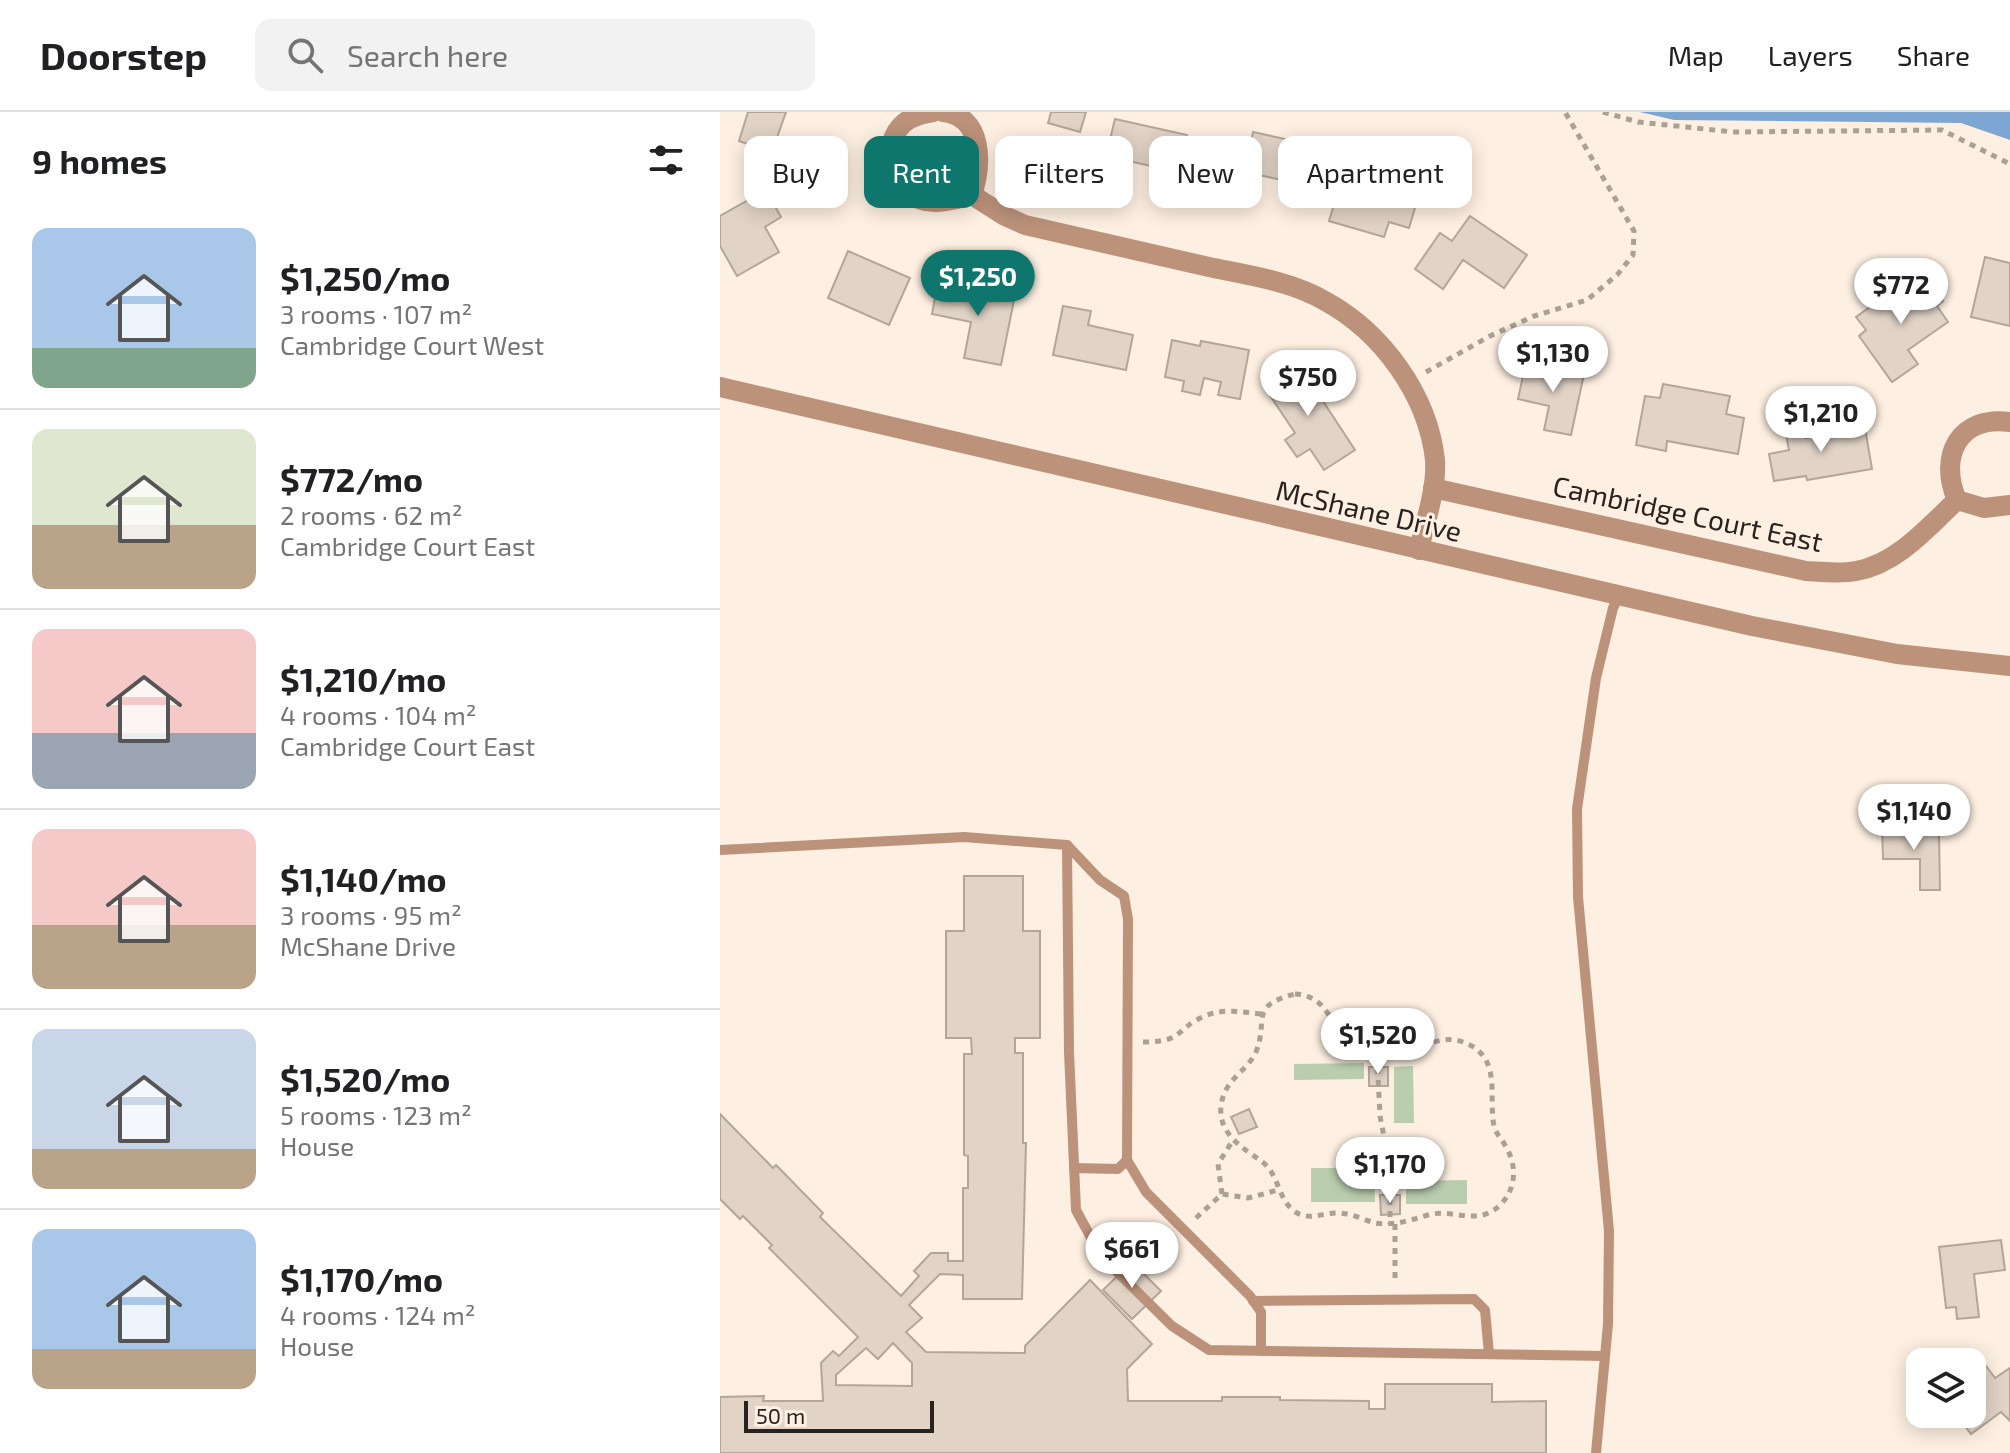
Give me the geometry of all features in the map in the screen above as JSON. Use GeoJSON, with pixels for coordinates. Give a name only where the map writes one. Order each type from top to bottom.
{"type":"FeatureCollection","features":[{"type":"Feature","properties":{"kind":"street"},"geometry":{"type":"LineString","coordinates":[[893,136],[905,122],[934,112]]}},
{"type":"Feature","properties":{"kind":"street"},"geometry":{"type":"LineString","coordinates":[[943,112],[964,119],[976,136]]}},
{"type":"Feature","properties":{"kind":"street"},"geometry":{"type":"LineString","coordinates":[[979,199],[1025,225],[1275,282],[1323,299],[1356,320],[1383,348],[1409,383],[1430,440],[1435,462],[1433,488],[1419,550]]}},
{"type":"Feature","properties":{"kind":"street","name":"McShane Drive"},"geometry":{"type":"LineString","coordinates":[[720,387],[1619,596],[1897,654],[2010,666]]}},
{"type":"Feature","properties":{"kind":"street"},"geometry":{"type":"LineString","coordinates":[[2010,422],[1993,419],[1977,424],[1960,436],[1950,466],[1951,485],[1957,500],[1984,508],[2010,505]]}},
{"type":"Feature","properties":{"kind":"street","name":"Cambridge Court East"},"geometry":{"type":"LineString","coordinates":[[1433,488],[1806,571],[1832,573],[1855,572],[1879,565],[1901,551],[1957,500]]}},
{"type":"Feature","properties":{"kind":"lane"},"geometry":{"type":"LineString","coordinates":[[1596,1453],[1605,1356],[1609,1231],[1578,897],[1577,809],[1596,678],[1613,608],[1619,596]]}},
{"type":"Feature","properties":{"kind":"lane"},"geometry":{"type":"LineString","coordinates":[[720,850],[964,837],[1067,845],[1100,880],[1124,896],[1128,919],[1127,1160],[1146,1192],[1261,1312],[1261,1351]]}},
{"type":"Feature","properties":{"kind":"lane"},"geometry":{"type":"LineString","coordinates":[[1067,845],[1069,1052],[1076,1210],[1101,1256],[1172,1326],[1209,1350],[1605,1356]]}},
{"type":"Feature","properties":{"kind":"lane"},"geometry":{"type":"LineString","coordinates":[[1074,1168],[1118,1169],[1127,1160]]}},
{"type":"Feature","properties":{"kind":"lane"},"geometry":{"type":"LineString","coordinates":[[1253,1301],[1474,1299],[1485,1310],[1489,1354]]}},
{"type":"Feature","properties":{"kind":"path"},"geometry":{"type":"LineString","coordinates":[[1409,383],[1490,336],[1534,316],[1587,300],[1617,275],[1633,255],[1634,231],[1565,112]]}},
{"type":"Feature","properties":{"kind":"path"},"geometry":{"type":"LineString","coordinates":[[1603,112],[1638,122],[1733,132],[1942,130],[2010,164]]}},
{"type":"Feature","properties":{"kind":"path"},"geometry":{"type":"LineString","coordinates":[[1305,995],[1317,1000],[1328,1011],[1349,1047],[1377,1056],[1410,1053],[1449,1038],[1478,1050],[1490,1070],[1494,1085],[1495,1130],[1508,1149],[1514,1175],[1509,1194],[1497,1208],[1482,1216],[1432,1213],[1392,1224],[1341,1213],[1308,1217],[1295,1212],[1278,1190],[1271,1169],[1246,1153],[1227,1132],[1220,1110],[1223,1095],[1256,1052],[1261,1014],[1282,998],[1305,995]]}},
{"type":"Feature","properties":{"kind":"path"},"geometry":{"type":"LineString","coordinates":[[1127,1042],[1173,1040],[1205,1016],[1215,1013],[1261,1014]]}},
{"type":"Feature","properties":{"kind":"path"},"geometry":{"type":"LineString","coordinates":[[1377,1056],[1380,1116],[1390,1167],[1395,1300]]}},
{"type":"Feature","properties":{"kind":"path"},"geometry":{"type":"LineString","coordinates":[[1222,1194],[1218,1164],[1233,1140]]}},
{"type":"Feature","properties":{"kind":"path"},"geometry":{"type":"LineString","coordinates":[[1222,1194],[1248,1198],[1278,1190]]}},
{"type":"Feature","properties":{"kind":"path"},"geometry":{"type":"LineString","coordinates":[[1183,1230],[1222,1194]]}},
{"type":"Feature","properties":{"kind":"green space"},"geometry":{"type":"Polygon","coordinates":[[[1364,1063],[1364,1079],[1294,1080],[1294,1064],[1364,1063]]]}},
{"type":"Feature","properties":{"kind":"green space"},"geometry":{"type":"Polygon","coordinates":[[[1413,1066],[1414,1123],[1394,1123],[1394,1067],[1413,1066]]]}},
{"type":"Feature","properties":{"kind":"green space"},"geometry":{"type":"Polygon","coordinates":[[[1311,1168],[1374,1168],[1375,1202],[1311,1202],[1311,1168]]]}},
{"type":"Feature","properties":{"kind":"green space"},"geometry":{"type":"Polygon","coordinates":[[[1467,1180],[1467,1204],[1406,1204],[1406,1181],[1467,1180]]]}},
{"type":"Feature","properties":{"kind":"water"},"geometry":{"type":"Polygon","coordinates":[[[1640,112],[2010,112],[2010,140],[1961,123],[1674,120],[1640,112]]]}},
{"type":"Feature","properties":{"kind":"building"},"geometry":{"type":"Polygon","coordinates":[[[748,112],[786,112],[778,136],[744,136],[744,143],[739,141],[748,112]]]}},
{"type":"Feature","properties":{"kind":"building"},"geometry":{"type":"Polygon","coordinates":[[[1051,112],[1086,112],[1080,132],[1048,123],[1051,112]]]}},
{"type":"Feature","properties":{"kind":"building"},"geometry":{"type":"Polygon","coordinates":[[[1115,119],[1187,135],[1149,136],[1149,166],[1133,162],[1133,136],[1111,136],[1115,119]]]}},
{"type":"Feature","properties":{"kind":"building"},"geometry":{"type":"Polygon","coordinates":[[[1253,132],[1278,137],[1278,179],[1262,176],[1262,136],[1252,136],[1253,132]]]}},
{"type":"Feature","properties":{"kind":"building"},"geometry":{"type":"Polygon","coordinates":[[[744,202],[744,208],[776,208],[781,217],[765,227],[779,252],[737,276],[720,246],[720,216],[744,202]]]}},
{"type":"Feature","properties":{"kind":"building"},"geometry":{"type":"Polygon","coordinates":[[[1333,208],[1415,208],[1409,228],[1389,222],[1384,237],[1329,221],[1333,208]]]}},
{"type":"Feature","properties":{"kind":"building"},"geometry":{"type":"Polygon","coordinates":[[[1470,216],[1527,255],[1504,288],[1463,260],[1443,289],[1415,269],[1440,233],[1452,241],[1470,216]]]}},
{"type":"Feature","properties":{"kind":"building"},"geometry":{"type":"Polygon","coordinates":[[[848,251],[910,278],[889,325],[828,298],[848,251]]]}},
{"type":"Feature","properties":{"kind":"building"},"geometry":{"type":"Polygon","coordinates":[[[1985,257],[2010,263],[2010,326],[1971,317],[1985,257]]]}},
{"type":"Feature","properties":{"kind":"building"},"geometry":{"type":"Polygon","coordinates":[[[1925,276],[1943,301],[1937,306],[1948,322],[1908,350],[1918,364],[1892,382],[1859,336],[1866,330],[1856,317],[1895,289],[1899,295],[1925,276]]]}},
{"type":"Feature","properties":{"kind":"building"},"geometry":{"type":"Polygon","coordinates":[[[938,281],[1015,295],[1001,365],[964,358],[971,322],[932,314],[938,281]]]}},
{"type":"Feature","properties":{"kind":"building"},"geometry":{"type":"Polygon","coordinates":[[[1063,306],[1091,311],[1088,325],[1133,335],[1126,370],[1053,355],[1063,306]]]}},
{"type":"Feature","properties":{"kind":"building"},"geometry":{"type":"Polygon","coordinates":[[[1172,340],[1200,346],[1201,341],[1249,350],[1240,399],[1218,395],[1221,382],[1204,378],[1200,395],[1182,391],[1184,381],[1165,377],[1172,340]]]}},
{"type":"Feature","properties":{"kind":"building"},"geometry":{"type":"Polygon","coordinates":[[[1526,362],[1584,374],[1571,435],[1544,430],[1549,406],[1518,399],[1526,362]]]}},
{"type":"Feature","properties":{"kind":"building"},"geometry":{"type":"Polygon","coordinates":[[[1298,363],[1355,450],[1324,470],[1310,449],[1297,457],[1285,440],[1295,433],[1263,385],[1298,363]]]}},
{"type":"Feature","properties":{"kind":"building"},"geometry":{"type":"Polygon","coordinates":[[[1663,384],[1730,396],[1726,414],[1744,418],[1738,454],[1667,441],[1666,451],[1636,445],[1645,396],[1660,398],[1663,384]]]}},
{"type":"Feature","properties":{"kind":"building"},"geometry":{"type":"Polygon","coordinates":[[[1802,421],[1805,438],[1865,428],[1872,469],[1807,480],[1806,476],[1774,481],[1769,454],[1789,450],[1784,424],[1802,421]]]}},
{"type":"Feature","properties":{"kind":"building"},"geometry":{"type":"Polygon","coordinates":[[[1921,825],[1921,835],[1939,835],[1940,890],[1920,890],[1920,859],[1883,859],[1882,826],[1921,825]]]}},
{"type":"Feature","properties":{"kind":"building"},"geometry":{"type":"Polygon","coordinates":[[[964,876],[1023,876],[1023,931],[1040,931],[1040,1038],[1015,1038],[1015,1053],[1023,1053],[1023,1143],[1026,1143],[1022,1299],[963,1299],[963,1275],[940,1274],[909,1305],[922,1318],[906,1332],[926,1352],[1025,1353],[1025,1346],[1090,1280],[1152,1344],[1127,1369],[1128,1401],[1222,1401],[1222,1397],[1280,1397],[1280,1400],[1369,1401],[1369,1409],[1385,1409],[1385,1384],[1492,1384],[1492,1402],[1546,1401],[1546,1453],[720,1453],[720,1397],[764,1396],[763,1401],[823,1401],[821,1363],[833,1351],[839,1356],[858,1337],[769,1248],[772,1245],[743,1216],[740,1219],[720,1199],[720,1114],[773,1168],[776,1165],[823,1213],[820,1217],[901,1296],[919,1276],[914,1271],[931,1253],[948,1253],[948,1261],[963,1261],[963,1188],[968,1188],[968,1156],[964,1155],[964,1054],[972,1054],[971,1038],[946,1038],[946,931],[964,931],[964,876]],[[893,1343],[878,1359],[866,1348],[836,1375],[836,1385],[912,1386],[912,1363],[893,1343]]]}},
{"type":"Feature","properties":{"kind":"building"},"geometry":{"type":"Polygon","coordinates":[[[1369,1067],[1388,1067],[1388,1086],[1369,1086],[1369,1067]]]}},
{"type":"Feature","properties":{"kind":"building"},"geometry":{"type":"Polygon","coordinates":[[[1249,1109],[1257,1127],[1239,1134],[1231,1117],[1249,1109]]]}},
{"type":"Feature","properties":{"kind":"building"},"geometry":{"type":"Polygon","coordinates":[[[1380,1195],[1400,1195],[1400,1214],[1381,1215],[1380,1195]]]}},
{"type":"Feature","properties":{"kind":"building"},"geometry":{"type":"Polygon","coordinates":[[[2001,1240],[2005,1270],[1974,1274],[1979,1317],[1957,1319],[1956,1307],[1946,1308],[1939,1247],[2001,1240]]]}},
{"type":"Feature","properties":{"kind":"building"},"geometry":{"type":"Polygon","coordinates":[[[1132,1262],[1161,1291],[1132,1319],[1103,1290],[1132,1262]]]}},
{"type":"Feature","properties":{"kind":"building"},"geometry":{"type":"Polygon","coordinates":[[[1986,1366],[1995,1378],[2010,1368],[2010,1421],[2001,1412],[1986,1423],[1986,1366]]]}}]}
